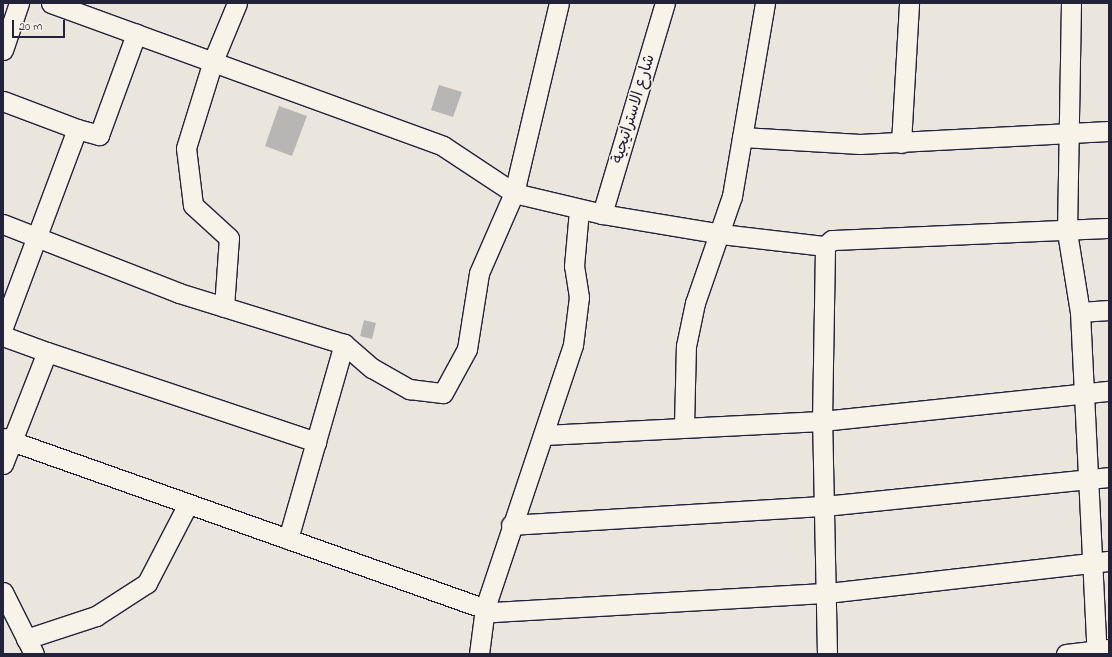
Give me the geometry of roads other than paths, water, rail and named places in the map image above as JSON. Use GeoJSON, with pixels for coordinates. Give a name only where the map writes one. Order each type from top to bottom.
{"type":"FeatureCollection","features":[{"type":"Feature","properties":{"kind":"street"},"geometry":{"type":"LineString","coordinates":[[3,50],[19,3]]}},
{"type":"Feature","properties":{"kind":"street"},"geometry":{"type":"LineString","coordinates":[[51,3],[443,146],[514,193],[579,210],[721,234],[825,246],[832,240],[1066,232],[1109,228]]}},
{"type":"Feature","properties":{"kind":"street"},"geometry":{"type":"LineString","coordinates":[[224,307],[229,238],[194,205],[186,148],[213,61],[237,3]]}},
{"type":"Feature","properties":{"kind":"street"},"geometry":{"type":"LineString","coordinates":[[3,224],[224,307],[344,344],[372,368],[409,389],[443,393],[467,349],[479,273],[514,193],[559,3]]}},
{"type":"Feature","properties":{"kind":"street","name":"شارع الاستراتيجية"},"geometry":{"type":"LineString","coordinates":[[602,214],[664,3]]}},
{"type":"Feature","properties":{"kind":"street"},"geometry":{"type":"LineString","coordinates":[[684,426],[686,346],[695,303],[721,234],[742,137],[765,3]]}},
{"type":"Feature","properties":{"kind":"street"},"geometry":{"type":"LineString","coordinates":[[901,143],[909,3]]}},
{"type":"Feature","properties":{"kind":"street"},"geometry":{"type":"LineString","coordinates":[[1066,654],[1101,651],[1101,562],[1089,479],[1080,312],[1066,232],[1071,132],[1071,3]]}},
{"type":"Feature","properties":{"kind":"street"},"geometry":{"type":"LineString","coordinates":[[3,101],[77,129],[99,135],[136,34]]}},
{"type":"Feature","properties":{"kind":"street"},"geometry":{"type":"LineString","coordinates":[[3,327],[35,237],[77,129]]}},
{"type":"Feature","properties":{"kind":"street"},"geometry":{"type":"LineString","coordinates":[[742,137],[860,144],[1109,131]]}},
{"type":"Feature","properties":{"kind":"street"},"geometry":{"type":"LineString","coordinates":[[479,654],[485,608],[511,525],[544,435],[572,345],[579,297],[574,266],[579,210]]}},
{"type":"Feature","properties":{"kind":"street"},"geometry":{"type":"LineString","coordinates":[[825,246],[822,421],[827,593],[827,654]]}},
{"type":"Feature","properties":{"kind":"street"},"geometry":{"type":"LineString","coordinates":[[1080,312],[1109,310]]}},
{"type":"Feature","properties":{"kind":"street"},"geometry":{"type":"LineString","coordinates":[[3,336],[316,442]]}},
{"type":"Feature","properties":{"kind":"street"},"geometry":{"type":"LineString","coordinates":[[288,539],[344,344]]}},
{"type":"Feature","properties":{"kind":"street"},"geometry":{"type":"LineString","coordinates":[[3,464],[9,440],[47,352]]}},
{"type":"Feature","properties":{"kind":"street"},"geometry":{"type":"LineString","coordinates":[[544,435],[684,426],[822,421],[1109,391]]}},
{"type":"Feature","properties":{"kind":"street"},"geometry":{"type":"LineString","coordinates":[[9,440],[494,612],[827,593],[1101,562]]}},
{"type":"Feature","properties":{"kind":"street"},"geometry":{"type":"LineString","coordinates":[[511,525],[824,506],[1109,477]]}},
{"type":"Feature","properties":{"kind":"street"},"geometry":{"type":"LineString","coordinates":[[3,592],[10,622],[30,646],[96,616],[147,583],[188,504]]}}]}
